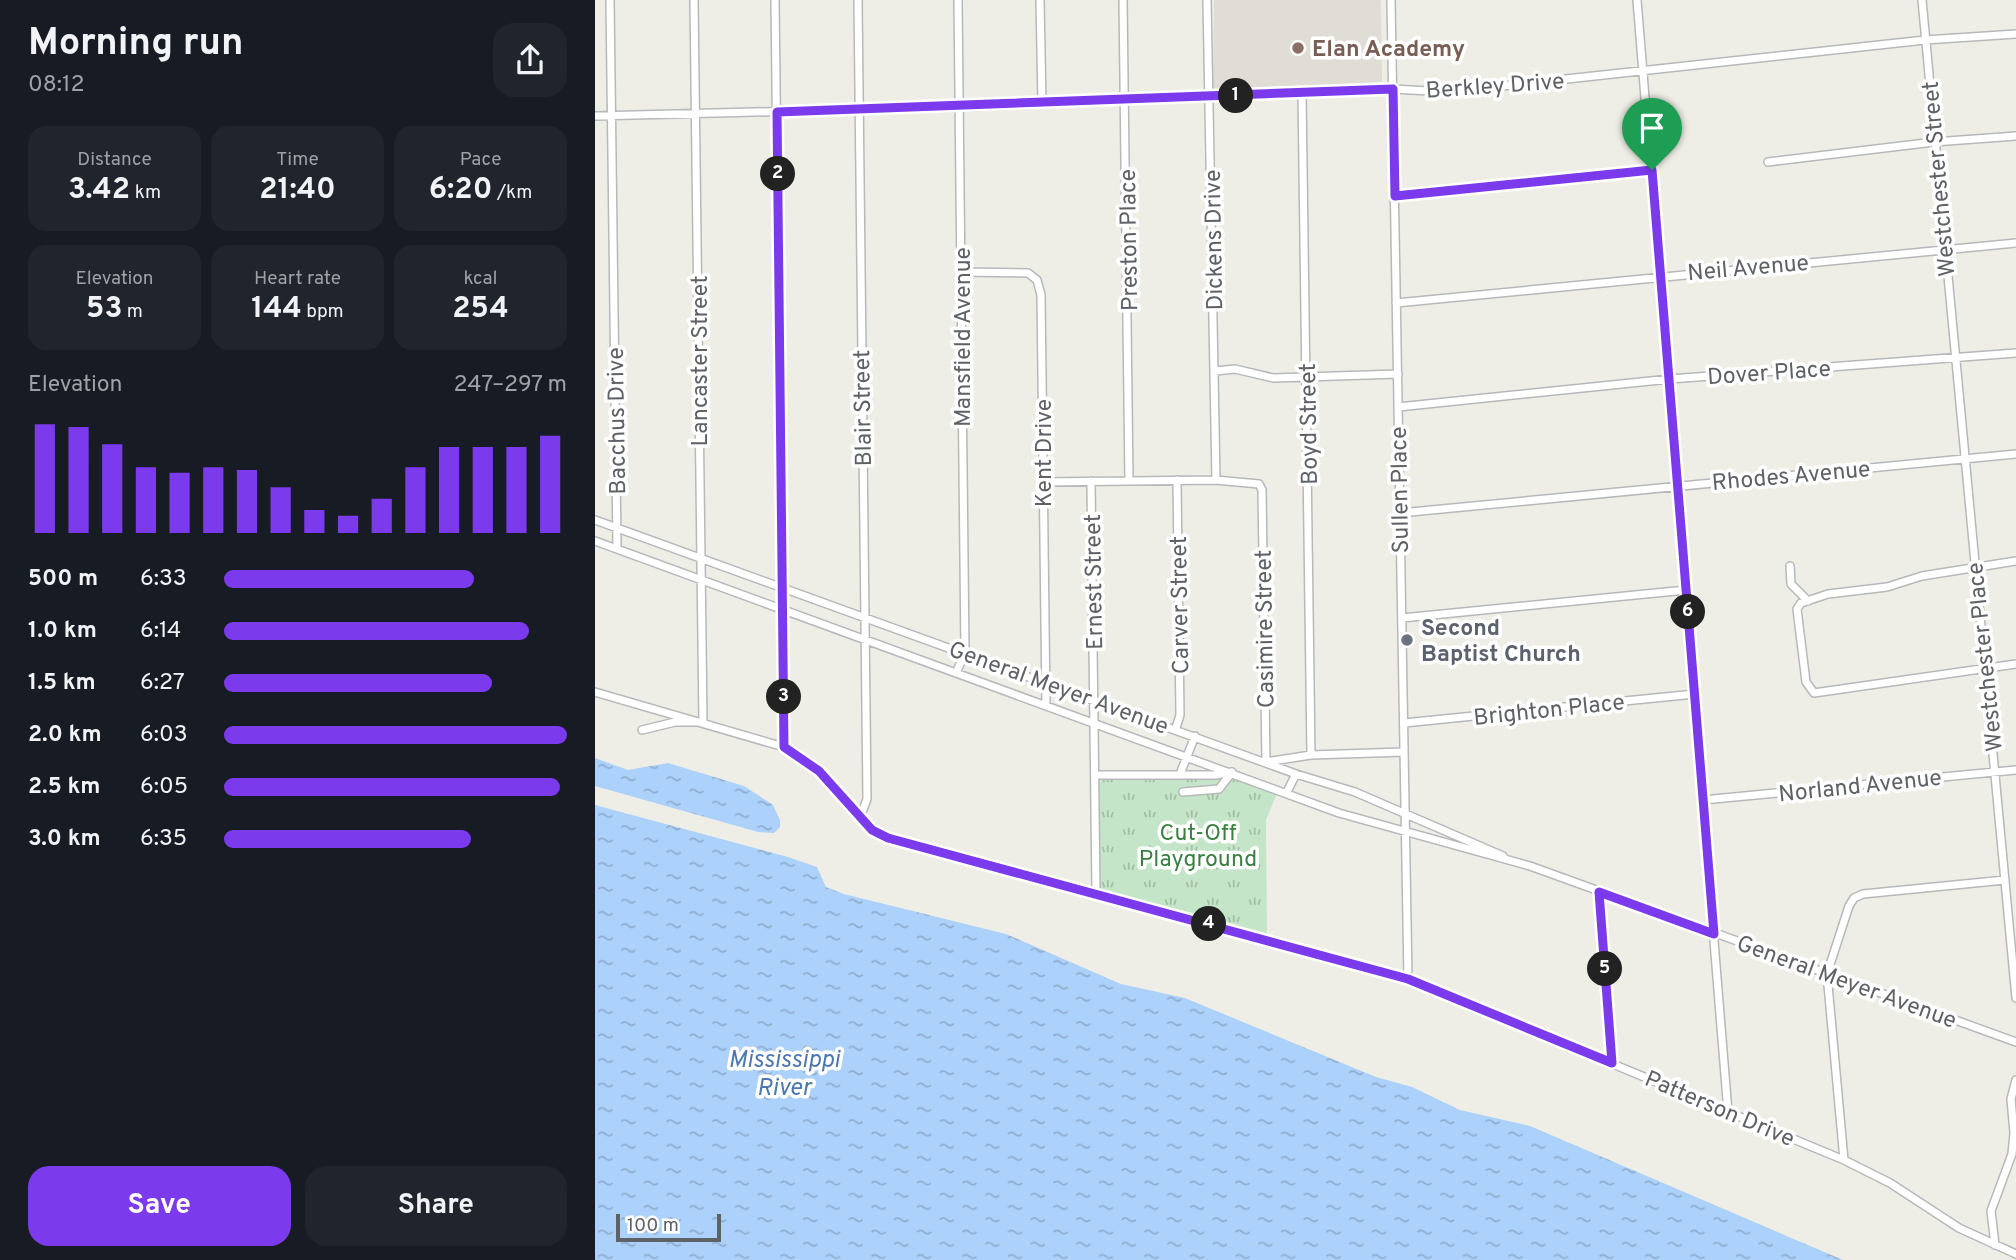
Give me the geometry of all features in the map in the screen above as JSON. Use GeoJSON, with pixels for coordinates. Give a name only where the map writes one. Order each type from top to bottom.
{"type":"FeatureCollection","features":[{"type":"Feature","properties":{"kind":"street","name":"Bacchus Drive"},"geometry":{"type":"LineString","coordinates":[[610,0],[617,547]]}},
{"type":"Feature","properties":{"kind":"street","name":"Lancaster Street"},"geometry":{"type":"LineString","coordinates":[[694,0],[703,722]]}},
{"type":"Feature","properties":{"kind":"street"},"geometry":{"type":"LineString","coordinates":[[775,0],[784,747]]}},
{"type":"Feature","properties":{"kind":"street","name":"Blair Street"},"geometry":{"type":"LineString","coordinates":[[858,0],[867,799],[861,815]]}},
{"type":"Feature","properties":{"kind":"street","name":"Mansfield Avenue"},"geometry":{"type":"LineString","coordinates":[[956,673],[965,653],[958,0]]}},
{"type":"Feature","properties":{"kind":"street"},"geometry":{"type":"LineString","coordinates":[[1040,0],[1042,104]]}},
{"type":"Feature","properties":{"kind":"street","name":"Preston Place"},"geometry":{"type":"LineString","coordinates":[[1123,0],[1129,481]]}},
{"type":"Feature","properties":{"kind":"street","name":"Dickens Drive"},"geometry":{"type":"LineString","coordinates":[[1207,0],[1216,480]]}},
{"type":"Feature","properties":{"kind":"street","name":"Sullen Place"},"geometry":{"type":"LineString","coordinates":[[1391,0],[1408,979]]}},
{"type":"Feature","properties":{"kind":"street"},"geometry":{"type":"LineString","coordinates":[[1637,0],[1679,485],[1728,1112]]}},
{"type":"Feature","properties":{"kind":"street","name":"Westchester Street"},"geometry":{"type":"LineString","coordinates":[[1922,0],[1954,358]]}},
{"type":"Feature","properties":{"kind":"street","name":"Berkley Drive"},"geometry":{"type":"LineString","coordinates":[[595,116],[961,107],[1393,89],[1447,92],[1925,40],[2016,34]]}},
{"type":"Feature","properties":{"kind":"street","name":"Boyd Street"},"geometry":{"type":"LineString","coordinates":[[1302,93],[1311,755]]}},
{"type":"Feature","properties":{"kind":"street"},"geometry":{"type":"LineString","coordinates":[[1768,162],[1934,142],[2016,136]]}},
{"type":"Feature","properties":{"kind":"street"},"geometry":{"type":"LineString","coordinates":[[1395,196],[1652,170]]}},
{"type":"Feature","properties":{"kind":"street","name":"Neil Avenue"},"geometry":{"type":"LineString","coordinates":[[1397,303],[1661,275],[2016,243]]}},
{"type":"Feature","properties":{"kind":"street","name":"Kent Drive"},"geometry":{"type":"LineString","coordinates":[[961,272],[1016,271],[1028,273],[1039,284],[1043,317],[1046,705]]}},
{"type":"Feature","properties":{"kind":"street","name":"Dover Place"},"geometry":{"type":"LineString","coordinates":[[1398,407],[1670,379],[2016,353]]}},
{"type":"Feature","properties":{"kind":"street","name":"Westchester Place"},"geometry":{"type":"LineString","coordinates":[[1954,358],[1986,666],[2016,998]]}},
{"type":"Feature","properties":{"kind":"street"},"geometry":{"type":"LineString","coordinates":[[1215,371],[1235,369],[1273,378],[1398,374]]}},
{"type":"Feature","properties":{"kind":"street","name":"Rhodes Avenue"},"geometry":{"type":"LineString","coordinates":[[1400,513],[2016,454]]}},
{"type":"Feature","properties":{"kind":"street","name":"Carver Street"},"geometry":{"type":"LineString","coordinates":[[1176,728],[1180,715],[1177,480]]}},
{"type":"Feature","properties":{"kind":"street"},"geometry":{"type":"LineString","coordinates":[[1044,482],[1216,480]]}},
{"type":"Feature","properties":{"kind":"street","name":"Casimire Street"},"geometry":{"type":"LineString","coordinates":[[1216,480],[1256,482],[1261,485],[1266,762]]}},
{"type":"Feature","properties":{"kind":"street","name":"Ernest Street"},"geometry":{"type":"LineString","coordinates":[[1091,481],[1096,892]]}},
{"type":"Feature","properties":{"kind":"street","name":"General Meyer Avenue"},"geometry":{"type":"LineString","coordinates":[[595,520],[1405,812],[1520,863],[2016,1042]]}},
{"type":"Feature","properties":{"kind":"street","name":"General Meyer Avenue"},"geometry":{"type":"LineString","coordinates":[[595,541],[1339,813],[1520,863]]}},
{"type":"Feature","properties":{"kind":"street"},"geometry":{"type":"LineString","coordinates":[[2016,561],[1975,567],[1965,572],[1921,576],[1887,587],[1828,594],[1808,601],[1797,609],[1806,682],[1814,693],[1833,688],[1918,680],[1986,666],[2016,664]]}},
{"type":"Feature","properties":{"kind":"street"},"geometry":{"type":"LineString","coordinates":[[1790,566],[1791,584],[1808,601]]}},
{"type":"Feature","properties":{"kind":"street"},"geometry":{"type":"LineString","coordinates":[[1402,618],[1686,590]]}},
{"type":"Feature","properties":{"kind":"street","name":"Patterson Drive"},"geometry":{"type":"LineString","coordinates":[[595,692],[784,747],[819,771],[872,830],[900,842],[1096,892],[1408,979],[1878,1175],[1959,1228],[2016,1254]]}},
{"type":"Feature","properties":{"kind":"street","name":"Brighton Place"},"geometry":{"type":"LineString","coordinates":[[1403,723],[1695,694]]}},
{"type":"Feature","properties":{"kind":"street"},"geometry":{"type":"LineString","coordinates":[[642,730],[675,722],[703,722]]}},
{"type":"Feature","properties":{"kind":"street"},"geometry":{"type":"LineString","coordinates":[[1180,774],[1195,736]]}},
{"type":"Feature","properties":{"kind":"street"},"geometry":{"type":"LineString","coordinates":[[1266,762],[1311,755],[1404,752]]}},
{"type":"Feature","properties":{"kind":"street","name":"Norland Avenue"},"geometry":{"type":"LineString","coordinates":[[1703,800],[2016,770]]}},
{"type":"Feature","properties":{"kind":"street"},"geometry":{"type":"LineString","coordinates":[[1095,775],[1216,775],[1232,772]]}},
{"type":"Feature","properties":{"kind":"street"},"geometry":{"type":"LineString","coordinates":[[1183,792],[1219,789],[1232,772]]}},
{"type":"Feature","properties":{"kind":"street"},"geometry":{"type":"LineString","coordinates":[[1287,792],[1296,774]]}},
{"type":"Feature","properties":{"kind":"street"},"geometry":{"type":"LineString","coordinates":[[1844,1160],[1827,974],[1849,906],[1854,898],[1879,892],[2005,880]]}},
{"type":"Feature","properties":{"kind":"street"},"geometry":{"type":"LineString","coordinates":[[1599,892],[1612,1063]]}},
{"type":"Feature","properties":{"kind":"street"},"geometry":{"type":"LineString","coordinates":[[1995,1245],[1991,1211],[2012,1154],[2014,1133],[2011,1099],[2016,1080]]}},
{"type":"Feature","properties":{"kind":"shaded area","name":"Elan Academy"},"geometry":{"type":"Polygon","coordinates":[[[1214,0],[1381,0],[1382,82],[1213,90],[1214,0]]]}},
{"type":"Feature","properties":{"kind":"green space","name":"Cut-Off Playground"},"geometry":{"type":"Polygon","coordinates":[[[1225,777],[1277,793],[1266,820],[1267,934],[1098,889],[1098,778],[1225,777]]]}},
{"type":"Feature","properties":{"kind":"water"},"geometry":{"type":"Polygon","coordinates":[[[595,758],[628,770],[668,763],[744,786],[773,805],[780,820],[780,827],[774,833],[758,832],[595,786],[595,758]]]}},
{"type":"Feature","properties":{"kind":"water","name":"Mississippi River"},"geometry":{"type":"Polygon","coordinates":[[[595,805],[788,857],[817,867],[826,887],[844,894],[1006,934],[1121,984],[1185,998],[1376,1077],[1412,1087],[1460,1110],[1530,1126],[1843,1260],[595,1260],[595,805]]]}},
{"type":"Feature","properties":{"kind":"place","name":"Elan Academy"},"geometry":{"type":"Point","coordinates":[1298,48]}},
{"type":"Feature","properties":{"kind":"place","name":"Second Baptist Church"},"geometry":{"type":"Point","coordinates":[1407,640]}},
{"type":"Feature","properties":{"kind":"route"},"geometry":{"type":"LineString","coordinates":[[1393,89],[1395,196],[1652,170],[1714,934],[1599,892],[1612,1063],[1408,979],[1096,892],[888,838],[872,830],[819,771],[784,747],[777,112],[1393,89]]}}]}
